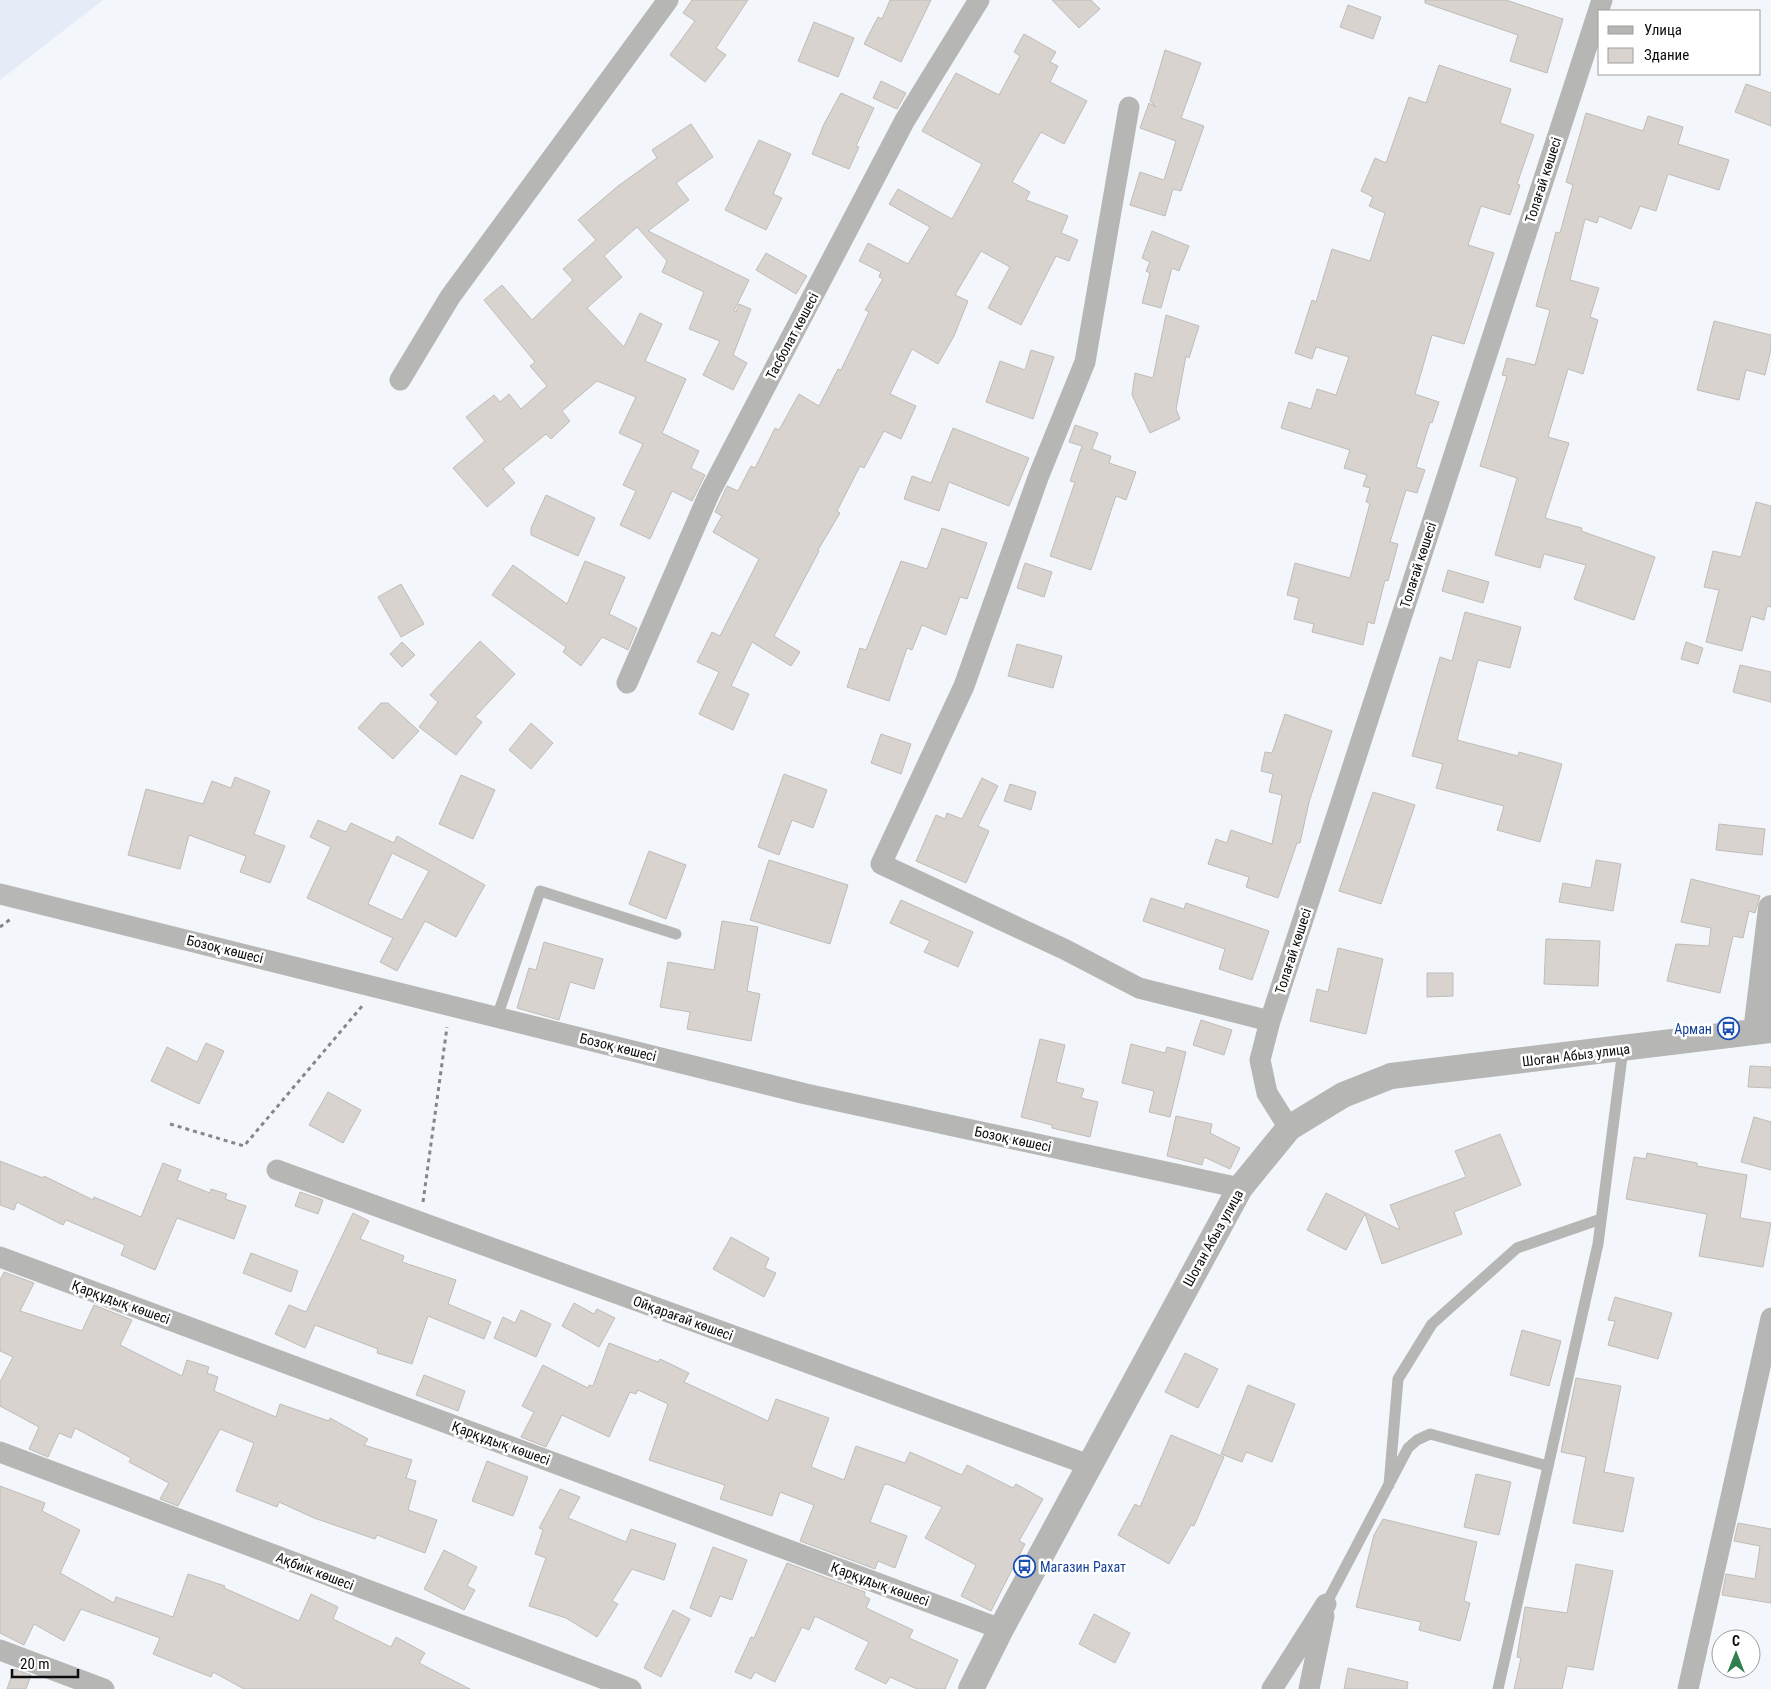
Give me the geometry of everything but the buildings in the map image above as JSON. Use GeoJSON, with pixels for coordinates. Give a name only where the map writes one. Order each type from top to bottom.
{"type":"FeatureCollection","features":[{"type":"Feature","properties":{"kind":"street"},"geometry":{"type":"LineString","coordinates":[[400,380],[450,298],[668,0]]}},
{"type":"Feature","properties":{"kind":"street","name":"Тасболат көшесі"},"geometry":{"type":"LineString","coordinates":[[627,684],[709,494],[905,120],[979,0]]}},
{"type":"Feature","properties":{"kind":"street","name":"Толағай көшесі"},"geometry":{"type":"LineString","coordinates":[[1290,1128],[1267,1093],[1260,1060],[1270,1021],[1598,12]]}},
{"type":"Feature","properties":{"kind":"street"},"geometry":{"type":"LineString","coordinates":[[1129,108],[1085,362],[1038,475],[964,686],[881,864],[1064,950],[1139,988],[1270,1021]]}},
{"type":"Feature","properties":{"kind":"street","name":"Бозоқ көшесі"},"geometry":{"type":"LineString","coordinates":[[0,894],[806,1094],[1240,1188]]}},
{"type":"Feature","properties":{"kind":"street"},"geometry":{"type":"LineString","coordinates":[[1764,1031],[1771,908]]}},
{"type":"Feature","properties":{"kind":"street","name":"Шоган Абыз улица"},"geometry":{"type":"LineString","coordinates":[[971,1689],[1089,1465],[1240,1188],[1290,1128],[1343,1095],[1391,1076],[1764,1031]]}},
{"type":"Feature","properties":{"kind":"street","name":"Ойқарағай көшесі"},"geometry":{"type":"LineString","coordinates":[[277,1170],[1089,1465]]}},
{"type":"Feature","properties":{"kind":"street","name":"Қарқұдық көшесі"},"geometry":{"type":"LineString","coordinates":[[0,1257],[1001,1629]]}},
{"type":"Feature","properties":{"kind":"street"},"geometry":{"type":"LineString","coordinates":[[1688,1689],[1771,1318]]}},
{"type":"Feature","properties":{"kind":"street","name":"Ақбиік көшесі"},"geometry":{"type":"LineString","coordinates":[[0,1452],[631,1689]]}},
{"type":"Feature","properties":{"kind":"street"},"geometry":{"type":"LineString","coordinates":[[1272,1689],[1326,1604]]}},
{"type":"Feature","properties":{"kind":"street"},"geometry":{"type":"LineString","coordinates":[[1310,1689],[1326,1604]]}},
{"type":"Feature","properties":{"kind":"street"},"geometry":{"type":"LineString","coordinates":[[0,1650],[104,1689]]}},
{"type":"Feature","properties":{"kind":"lane"},"geometry":{"type":"LineString","coordinates":[[497,1017],[540,892],[676,934]]}},
{"type":"Feature","properties":{"kind":"lane"},"geometry":{"type":"LineString","coordinates":[[1498,1689],[1598,1244],[1623,1049]]}},
{"type":"Feature","properties":{"kind":"lane"},"geometry":{"type":"LineString","coordinates":[[1389,1485],[1398,1380],[1432,1324],[1517,1248],[1601,1220]]}},
{"type":"Feature","properties":{"kind":"lane"},"geometry":{"type":"LineString","coordinates":[[1326,1604],[1408,1448],[1417,1440],[1430,1434],[1548,1466]]}},
{"type":"Feature","properties":{"kind":"path"},"geometry":{"type":"LineString","coordinates":[[170,1124],[244,1146],[378,987]]}},
{"type":"Feature","properties":{"kind":"path"},"geometry":{"type":"LineString","coordinates":[[420,1222],[450,1005]]}},
{"type":"Feature","properties":{"kind":"shaded area"},"geometry":{"type":"Polygon","coordinates":[[[0,0],[103,0],[0,80],[0,0]]]}},
{"type":"Feature","properties":{"kind":"place","name":"Арман"},"geometry":{"type":"Point","coordinates":[1728,1029]}},
{"type":"Feature","properties":{"kind":"place","name":"Магазин Рахат"},"geometry":{"type":"Point","coordinates":[1024,1567]}}]}
